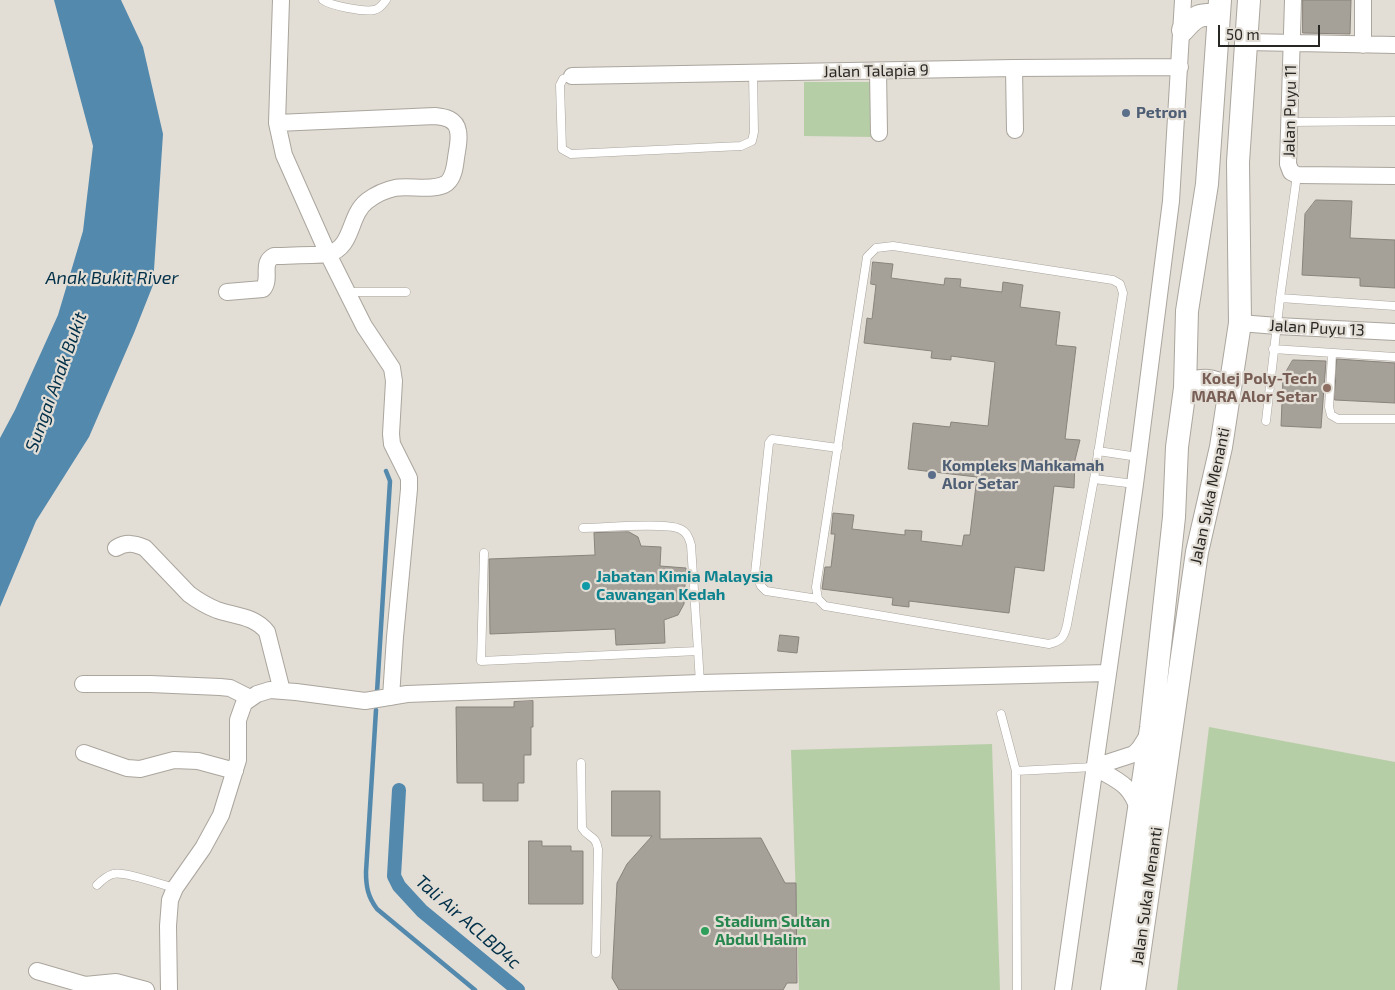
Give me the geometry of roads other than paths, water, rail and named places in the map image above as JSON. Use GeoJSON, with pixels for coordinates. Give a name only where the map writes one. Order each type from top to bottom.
{"type":"FeatureCollection","features":[{"type":"Feature","properties":{"kind":"main road","name":"Jalan Suka Menanti"},"geometry":{"type":"LineString","coordinates":[[1134,990],[1197,552],[1221,447],[1240,323],[1238,162],[1249,0]]}},
{"type":"Feature","properties":{"kind":"main road"},"geometry":{"type":"LineString","coordinates":[[1182,30],[1194,17],[1219,8]]}},
{"type":"Feature","properties":{"kind":"main road","name":"Jalan Suka Menanti"},"geometry":{"type":"LineString","coordinates":[[1112,990],[1151,728],[1174,517],[1177,446],[1185,388],[1187,311],[1207,184],[1219,8]]}},
{"type":"Feature","properties":{"kind":"main road"},"geometry":{"type":"LineString","coordinates":[[1185,388],[1196,382],[1209,380],[1230,388]]}},
{"type":"Feature","properties":{"kind":"street"},"geometry":{"type":"LineString","coordinates":[[281,0],[277,123],[284,155],[328,254],[364,326],[392,368],[394,381],[392,444],[409,478],[409,489],[391,697]]}},
{"type":"Feature","properties":{"kind":"street"},"geometry":{"type":"LineString","coordinates":[[1063,990],[1135,484],[1172,202],[1183,0]]}},
{"type":"Feature","properties":{"kind":"street","name":"Jalan Puyu 11"},"geometry":{"type":"LineString","coordinates":[[1293,0],[1288,164],[1291,172],[1297,176]]}},
{"type":"Feature","properties":{"kind":"street"},"geometry":{"type":"LineString","coordinates":[[1363,0],[1363,45]]}},
{"type":"Feature","properties":{"kind":"street"},"geometry":{"type":"LineString","coordinates":[[1246,42],[1395,45]]}},
{"type":"Feature","properties":{"kind":"street","name":"Jalan Talapia 9"},"geometry":{"type":"LineString","coordinates":[[572,76],[1180,67]]}},
{"type":"Feature","properties":{"kind":"street"},"geometry":{"type":"LineString","coordinates":[[1014,68],[1015,130]]}},
{"type":"Feature","properties":{"kind":"street"},"geometry":{"type":"LineString","coordinates":[[878,70],[879,133]]}},
{"type":"Feature","properties":{"kind":"street"},"geometry":{"type":"LineString","coordinates":[[227,292],[263,289],[267,282],[267,261],[274,256],[328,254],[342,246],[347,239],[361,206],[380,193],[395,188],[439,187],[447,183],[454,169],[459,133],[456,125],[451,120],[435,116],[277,123]]}},
{"type":"Feature","properties":{"kind":"street"},"geometry":{"type":"LineString","coordinates":[[1297,176],[1395,176]]}},
{"type":"Feature","properties":{"kind":"street","name":"Jalan Puyu 13"},"geometry":{"type":"LineString","coordinates":[[1240,323],[1395,332]]}},
{"type":"Feature","properties":{"kind":"street"},"geometry":{"type":"LineString","coordinates":[[116,548],[123,544],[132,544],[145,548],[188,594],[197,600],[217,610],[253,620],[262,625],[267,632],[282,691]]}},
{"type":"Feature","properties":{"kind":"street"},"geometry":{"type":"LineString","coordinates":[[168,990],[168,912],[175,888],[203,848],[221,815],[235,771],[239,747],[238,720],[244,703],[263,692],[282,691],[366,702],[407,694],[700,683],[1108,673]]}},
{"type":"Feature","properties":{"kind":"street"},"geometry":{"type":"LineString","coordinates":[[83,684],[220,687],[230,688],[250,698]]}},
{"type":"Feature","properties":{"kind":"street"},"geometry":{"type":"LineString","coordinates":[[1094,767],[1134,754],[1144,742],[1151,728]]}},
{"type":"Feature","properties":{"kind":"street"},"geometry":{"type":"LineString","coordinates":[[84,753],[126,768],[140,769],[174,760],[198,761],[235,771]]}},
{"type":"Feature","properties":{"kind":"street"},"geometry":{"type":"LineString","coordinates":[[1094,767],[1129,789],[1135,797],[1139,811]]}},
{"type":"Feature","properties":{"kind":"street"},"geometry":{"type":"LineString","coordinates":[[37,971],[84,985],[116,982],[146,990]]}},
{"type":"Feature","properties":{"kind":"lane"},"geometry":{"type":"LineString","coordinates":[[323,0],[333,5],[373,10],[381,6],[386,0]]}},
{"type":"Feature","properties":{"kind":"lane"},"geometry":{"type":"LineString","coordinates":[[572,76],[563,79],[560,85],[562,149],[571,154],[741,146],[752,141],[754,132],[753,73]]}},
{"type":"Feature","properties":{"kind":"lane"},"geometry":{"type":"LineString","coordinates":[[1289,122],[1395,121]]}},
{"type":"Feature","properties":{"kind":"lane"},"geometry":{"type":"LineString","coordinates":[[1266,421],[1273,349],[1297,176]]}},
{"type":"Feature","properties":{"kind":"lane"},"geometry":{"type":"LineString","coordinates":[[893,246],[1114,280],[1120,284],[1124,293],[1094,479],[1067,625],[1064,637],[1059,642],[1049,644],[825,606],[818,599],[816,587],[838,448],[867,257],[876,248],[893,246]]}},
{"type":"Feature","properties":{"kind":"lane"},"geometry":{"type":"LineString","coordinates":[[347,292],[406,292]]}},
{"type":"Feature","properties":{"kind":"lane"},"geometry":{"type":"LineString","coordinates":[[1280,298],[1395,306]]}},
{"type":"Feature","properties":{"kind":"lane"},"geometry":{"type":"LineString","coordinates":[[1273,349],[1395,357]]}},
{"type":"Feature","properties":{"kind":"lane"},"geometry":{"type":"LineString","coordinates":[[1332,354],[1331,415],[1338,419],[1395,419]]}},
{"type":"Feature","properties":{"kind":"lane"},"geometry":{"type":"LineString","coordinates":[[818,599],[766,591],[761,586],[755,573],[769,443],[772,439],[838,448]]}},
{"type":"Feature","properties":{"kind":"lane"},"geometry":{"type":"LineString","coordinates":[[1098,450],[1138,457]]}},
{"type":"Feature","properties":{"kind":"lane"},"geometry":{"type":"LineString","coordinates":[[1094,479],[1135,484]]}},
{"type":"Feature","properties":{"kind":"lane"},"geometry":{"type":"LineString","coordinates":[[583,528],[666,526],[683,530],[688,536],[691,545],[700,683]]}},
{"type":"Feature","properties":{"kind":"lane"},"geometry":{"type":"LineString","coordinates":[[484,553],[481,661],[698,651]]}},
{"type":"Feature","properties":{"kind":"lane"},"geometry":{"type":"LineString","coordinates":[[1001,714],[1016,771],[1017,990]]}},
{"type":"Feature","properties":{"kind":"lane"},"geometry":{"type":"LineString","coordinates":[[581,763],[582,828],[596,840],[598,849],[596,953]]}},
{"type":"Feature","properties":{"kind":"lane"},"geometry":{"type":"LineString","coordinates":[[1016,771],[1094,767]]}},
{"type":"Feature","properties":{"kind":"lane"},"geometry":{"type":"LineString","coordinates":[[96,885],[114,874],[127,875],[175,888]]}},
{"type":"Feature","properties":{"kind":"water","name":"Anak Bukit River"},"geometry":{"type":"Polygon","coordinates":[[[54,0],[121,0],[143,47],[163,134],[153,285],[89,437],[36,521],[0,607],[0,438],[15,410],[58,315],[83,231],[93,146],[54,0]]]}},
{"type":"Feature","properties":{"kind":"waterway"},"geometry":{"type":"LineString","coordinates":[[377,692],[390,481],[386,471]]}},
{"type":"Feature","properties":{"kind":"waterway"},"geometry":{"type":"LineString","coordinates":[[376,710],[366,872],[370,896],[377,909],[475,990]]}},
{"type":"Feature","properties":{"kind":"waterway","name":"Tali Air ACLBD4c"},"geometry":{"type":"LineString","coordinates":[[399,790],[394,876],[399,886],[422,911],[518,990]]}},
{"type":"Feature","properties":{"kind":"place","name":"Petron"},"geometry":{"type":"Point","coordinates":[1126,113]}},
{"type":"Feature","properties":{"kind":"place","name":"Kolej Poly-Tech MARA Alor Setar"},"geometry":{"type":"Point","coordinates":[1327,388]}},
{"type":"Feature","properties":{"kind":"place","name":"Kompleks Mahkamah Alor Setar"},"geometry":{"type":"Point","coordinates":[932,475]}},
{"type":"Feature","properties":{"kind":"place","name":"Jabatan Kimia Malaysia Cawangan Kedah"},"geometry":{"type":"Point","coordinates":[586,586]}},
{"type":"Feature","properties":{"kind":"place","name":"Stadium Sultan Abdul Halim"},"geometry":{"type":"Point","coordinates":[705,931]}},
{"type":"Feature","properties":{"kind":"water label","name":"Sungai Anak Bukit"},"geometry":{"type":"Point","coordinates":[56,382]}}]}
